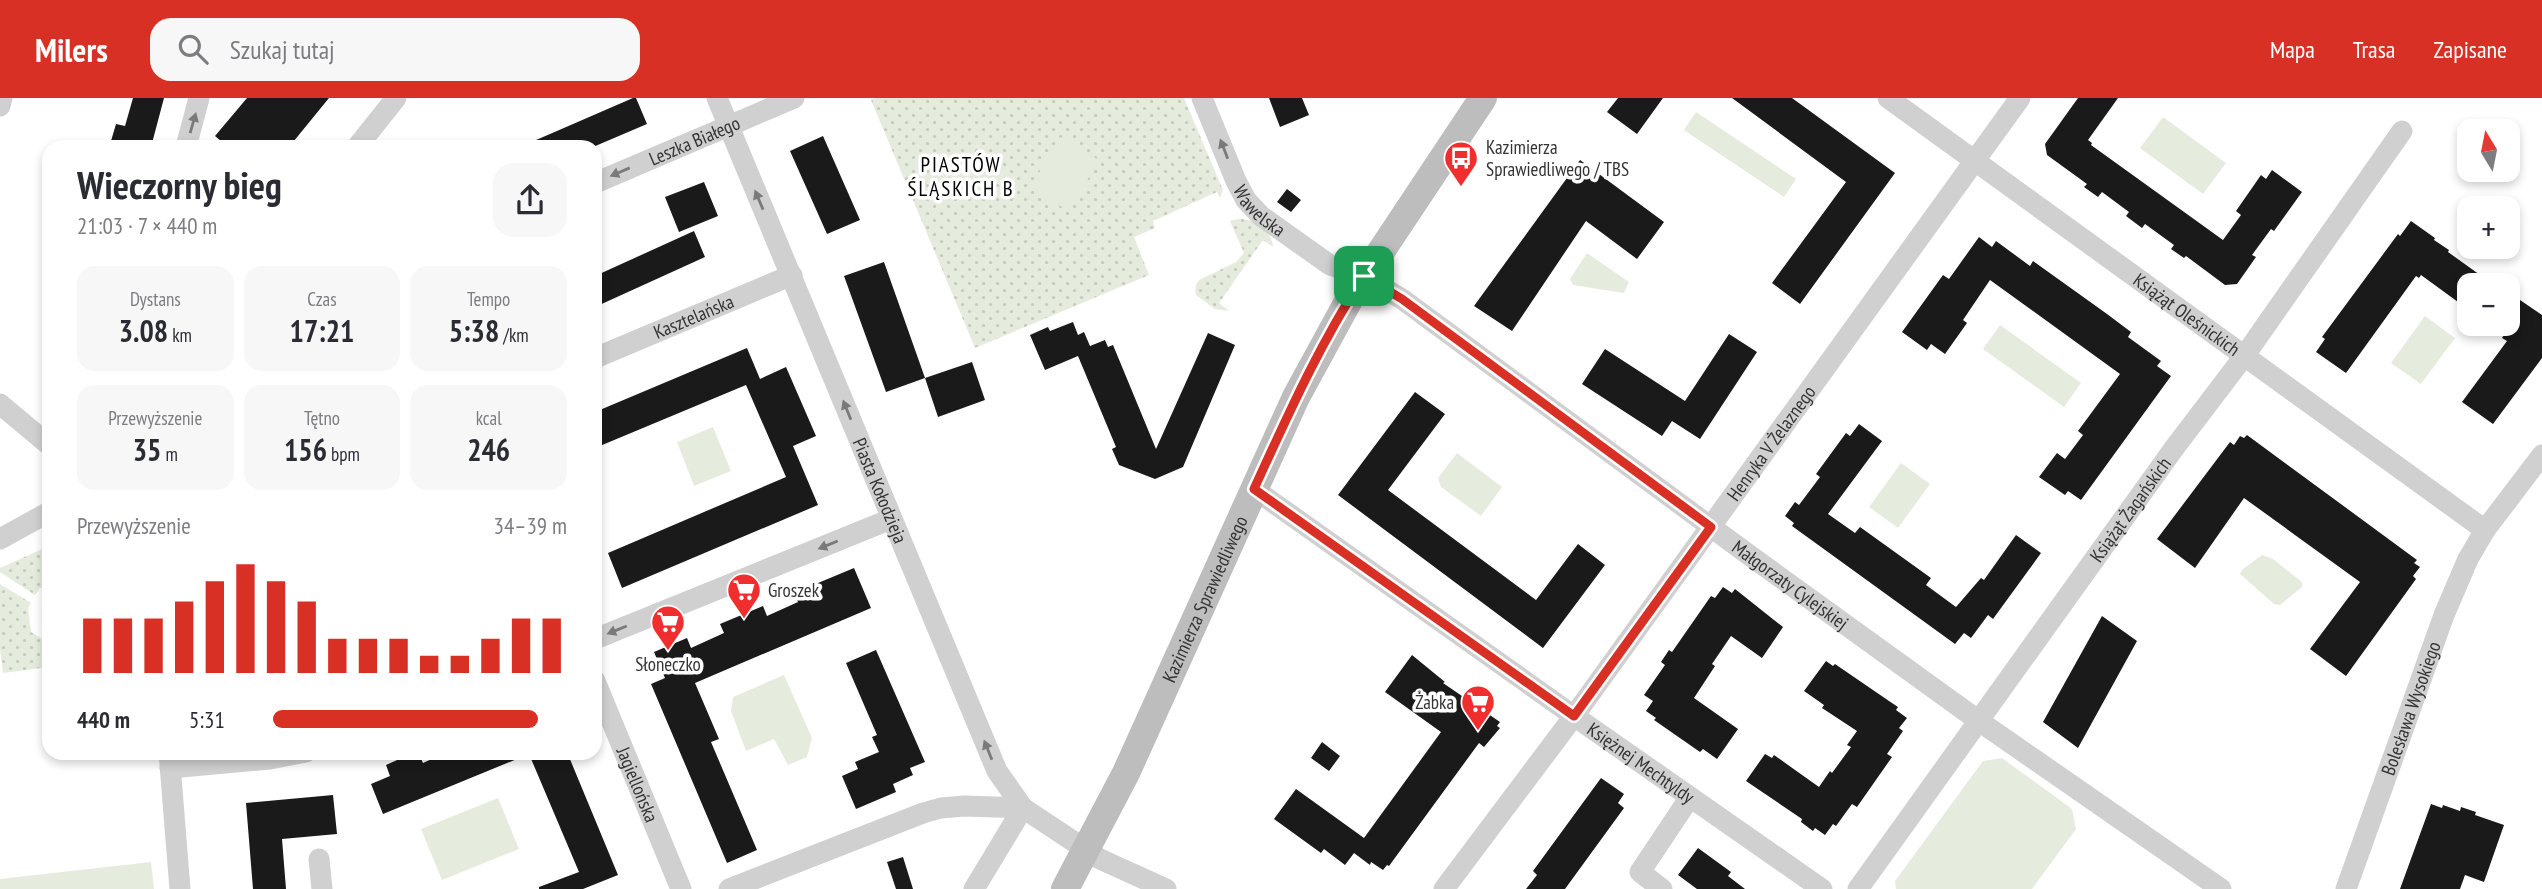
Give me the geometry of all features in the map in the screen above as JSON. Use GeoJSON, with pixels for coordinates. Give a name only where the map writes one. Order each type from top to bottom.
{"type":"FeatureCollection","features":[{"type":"Feature","properties":{"kind":"street"},"geometry":{"type":"LineString","coordinates":[[0,106],[2,98]]}},
{"type":"Feature","properties":{"kind":"street"},"geometry":{"type":"LineString","coordinates":[[188,140],[199,98]]}},
{"type":"Feature","properties":{"kind":"street"},"geometry":{"type":"LineString","coordinates":[[367,140],[396,98]]}},
{"type":"Feature","properties":{"kind":"street","name":"Piasta Kołodzieja"},"geometry":{"type":"LineString","coordinates":[[717,98],[997,771],[1023,808],[1087,851],[1156,887]]}},
{"type":"Feature","properties":{"kind":"street","name":"Leszka Białego"},"geometry":{"type":"LineString","coordinates":[[602,180],[794,98]]}},
{"type":"Feature","properties":{"kind":"street","name":"Wawelska"},"geometry":{"type":"LineString","coordinates":[[1202,98],[1246,200],[1261,216],[1317,256],[1338,268],[1364,276]]}},
{"type":"Feature","properties":{"kind":"street","name":"Kazimierza Sprawiedliwego"},"geometry":{"type":"LineString","coordinates":[[1065,889],[1126,773],[1296,397],[1350,298],[1483,98]]}},
{"type":"Feature","properties":{"kind":"street","name":"Książąt Oleśnickich"},"geometry":{"type":"LineString","coordinates":[[1888,98],[2485,530]]}},
{"type":"Feature","properties":{"kind":"street","name":"Henryka V Żelaznego"},"geometry":{"type":"LineString","coordinates":[[1444,889],[1574,716],[2020,98]]}},
{"type":"Feature","properties":{"kind":"street","name":"Książąt Żagańskich"},"geometry":{"type":"LineString","coordinates":[[1858,889],[2167,458],[2245,355],[2402,131]]}},
{"type":"Feature","properties":{"kind":"street","name":"Kasztelańska"},"geometry":{"type":"LineString","coordinates":[[602,355],[792,275]]}},
{"type":"Feature","properties":{"kind":"street","name":"Małgorzaty Cylejskiej"},"geometry":{"type":"LineString","coordinates":[[1364,276],[1402,299],[1979,721],[2221,889]]}},
{"type":"Feature","properties":{"kind":"street"},"geometry":{"type":"LineString","coordinates":[[0,404],[42,439]]}},
{"type":"Feature","properties":{"kind":"street","name":"Bolesława Wysokiego"},"geometry":{"type":"LineString","coordinates":[[2346,889],[2444,615],[2468,559],[2485,530],[2542,455]]}},
{"type":"Feature","properties":{"kind":"street","name":"Księżnej Mechtyldy"},"geometry":{"type":"LineString","coordinates":[[1254,489],[1822,889]]}},
{"type":"Feature","properties":{"kind":"street"},"geometry":{"type":"LineString","coordinates":[[0,539],[42,516]]}},
{"type":"Feature","properties":{"kind":"street"},"geometry":{"type":"LineString","coordinates":[[602,636],[891,519]]}},
{"type":"Feature","properties":{"kind":"street","name":"Jagiellońska"},"geometry":{"type":"LineString","coordinates":[[602,698],[681,889]]}},
{"type":"Feature","properties":{"kind":"street"},"geometry":{"type":"LineString","coordinates":[[169,760],[180,889]]}},
{"type":"Feature","properties":{"kind":"street"},"geometry":{"type":"LineString","coordinates":[[1662,889],[1640,873],[1689,797]]}},
{"type":"Feature","properties":{"kind":"street"},"geometry":{"type":"LineString","coordinates":[[729,889],[941,807],[1023,808]]}},
{"type":"Feature","properties":{"kind":"street"},"geometry":{"type":"LineString","coordinates":[[974,889],[1023,808]]}},
{"type":"Feature","properties":{"kind":"street"},"geometry":{"type":"LineString","coordinates":[[319,859],[322,889]]}},
{"type":"Feature","properties":{"kind":"shaded area"},"geometry":{"type":"Polygon","coordinates":[[[1184,98],[1223,190],[1220,198],[1217,192],[1153,221],[1155,228],[1134,237],[1149,275],[975,348],[871,100],[1184,98]]]}},
{"type":"Feature","properties":{"kind":"shaded area"},"geometry":{"type":"Polygon","coordinates":[[[1696,112],[1796,179],[1784,197],[1684,130],[1696,112]]]}},
{"type":"Feature","properties":{"kind":"shaded area"},"geometry":{"type":"Polygon","coordinates":[[[2163,117],[2226,163],[2203,194],[2140,148],[2163,117]]]}},
{"type":"Feature","properties":{"kind":"shaded area"},"geometry":{"type":"Polygon","coordinates":[[[1060,137],[1099,160],[1069,211],[1030,188],[1060,137]]]}},
{"type":"Feature","properties":{"kind":"shaded area"},"geometry":{"type":"Polygon","coordinates":[[[1250,220],[1266,230],[1273,247],[1263,240],[1219,303],[1229,311],[1215,309],[1196,295],[1196,286],[1201,279],[1236,262],[1244,253],[1230,221],[1250,220]]]}},
{"type":"Feature","properties":{"kind":"shaded area"},"geometry":{"type":"Polygon","coordinates":[[[1587,253],[1629,282],[1624,293],[1573,285],[1570,279],[1587,253]]]}},
{"type":"Feature","properties":{"kind":"shaded area"},"geometry":{"type":"Polygon","coordinates":[[[2425,316],[2455,338],[2421,384],[2391,363],[2425,316]]]}},
{"type":"Feature","properties":{"kind":"shaded area"},"geometry":{"type":"Polygon","coordinates":[[[2000,325],[2081,383],[2064,407],[1983,349],[2000,325]]]}},
{"type":"Feature","properties":{"kind":"shaded area"},"geometry":{"type":"Polygon","coordinates":[[[713,427],[731,471],[694,486],[677,442],[713,427]]]}},
{"type":"Feature","properties":{"kind":"shaded area"},"geometry":{"type":"Polygon","coordinates":[[[1457,453],[1502,487],[1481,516],[1441,487],[1438,478],[1457,453]]]}},
{"type":"Feature","properties":{"kind":"shaded area"},"geometry":{"type":"Polygon","coordinates":[[[1901,463],[1930,484],[1898,528],[1869,507],[1901,463]]]}},
{"type":"Feature","properties":{"kind":"shaded area"},"geometry":{"type":"Polygon","coordinates":[[[42,549],[42,588],[35,595],[0,572],[0,568],[42,549]]]}},
{"type":"Feature","properties":{"kind":"shaded area"},"geometry":{"type":"Polygon","coordinates":[[[2262,555],[2273,559],[2302,582],[2302,587],[2280,605],[2274,604],[2240,574],[2262,555]]]}},
{"type":"Feature","properties":{"kind":"shaded area"},"geometry":{"type":"Polygon","coordinates":[[[0,584],[31,603],[28,608],[31,632],[42,639],[42,668],[3,673],[0,649],[0,584]]]}},
{"type":"Feature","properties":{"kind":"shaded area"},"geometry":{"type":"Polygon","coordinates":[[[784,675],[812,738],[807,757],[788,765],[774,739],[746,751],[731,711],[733,697],[784,675]]]}},
{"type":"Feature","properties":{"kind":"shaded area"},"geometry":{"type":"Polygon","coordinates":[[[2002,758],[2072,809],[2076,829],[2032,889],[1896,889],[1895,881],[1983,761],[2002,758]]]}},
{"type":"Feature","properties":{"kind":"shaded area"},"geometry":{"type":"Polygon","coordinates":[[[498,798],[519,849],[442,880],[421,829],[498,798]]]}},
{"type":"Feature","properties":{"kind":"shaded area"},"geometry":{"type":"Polygon","coordinates":[[[151,862],[154,889],[0,889],[0,879],[151,862]]]}},
{"type":"Feature","properties":{"kind":"building"},"geometry":{"type":"Polygon","coordinates":[[[133,98],[164,98],[153,140],[111,140],[116,124],[125,126],[133,98]]]}},
{"type":"Feature","properties":{"kind":"building"},"geometry":{"type":"Polygon","coordinates":[[[247,98],[329,98],[295,140],[220,140],[215,136],[247,98]]]}},
{"type":"Feature","properties":{"kind":"building"},"geometry":{"type":"Polygon","coordinates":[[[633,98],[636,98],[647,124],[602,143],[602,140],[536,140],[633,98]]]}},
{"type":"Feature","properties":{"kind":"building"},"geometry":{"type":"Polygon","coordinates":[[[1269,98],[1302,98],[1309,115],[1280,127],[1269,98]]]}},
{"type":"Feature","properties":{"kind":"building"},"geometry":{"type":"Polygon","coordinates":[[[1618,98],[1663,98],[1637,134],[1607,112],[1618,98]]]}},
{"type":"Feature","properties":{"kind":"building"},"geometry":{"type":"Polygon","coordinates":[[[1732,98],[1792,98],[1895,173],[1800,304],[1772,283],[1846,182],[1732,98]]]}},
{"type":"Feature","properties":{"kind":"building"},"geometry":{"type":"Polygon","coordinates":[[[2078,98],[2118,98],[2088,140],[2091,145],[2223,240],[2241,215],[2236,211],[2261,175],[2266,179],[2272,170],[2302,192],[2274,231],[2271,229],[2252,255],[2256,257],[2237,284],[2225,285],[2186,256],[2184,258],[2171,249],[2174,245],[2145,224],[2142,228],[2126,216],[2129,212],[2102,192],[2098,197],[2084,187],[2087,184],[2047,155],[2045,144],[2078,98]]]}},
{"type":"Feature","properties":{"kind":"building"},"geometry":{"type":"Polygon","coordinates":[[[823,136],[860,220],[827,234],[790,151],[823,136]]]}},
{"type":"Feature","properties":{"kind":"building"},"geometry":{"type":"Polygon","coordinates":[[[1580,160],[1664,222],[1637,259],[1586,221],[1512,331],[1474,306],[1580,160]]]}},
{"type":"Feature","properties":{"kind":"building"},"geometry":{"type":"Polygon","coordinates":[[[704,182],[718,216],[679,232],[665,197],[704,182]]]}},
{"type":"Feature","properties":{"kind":"building"},"geometry":{"type":"Polygon","coordinates":[[[1287,189],[1301,200],[1291,212],[1277,202],[1287,189]]]}},
{"type":"Feature","properties":{"kind":"building"},"geometry":{"type":"Polygon","coordinates":[[[2411,221],[2477,273],[2457,273],[2457,301],[2421,275],[2419,278],[2416,276],[2346,373],[2316,352],[2325,339],[2322,337],[2398,234],[2400,236],[2411,221]]]}},
{"type":"Feature","properties":{"kind":"building"},"geometry":{"type":"Polygon","coordinates":[[[694,231],[705,257],[602,304],[602,273],[694,231]]]}},
{"type":"Feature","properties":{"kind":"building"},"geometry":{"type":"Polygon","coordinates":[[[1979,237],[1992,247],[1996,241],[2030,266],[2033,261],[2107,314],[2131,332],[2128,337],[2161,361],[2157,366],[2171,376],[2081,500],[2068,491],[2065,495],[2039,477],[2057,453],[2065,459],[2083,435],[2078,431],[2120,374],[1990,280],[1963,320],[1967,323],[1945,354],[1931,344],[1927,350],[1902,332],[1943,275],[1949,279],[1979,237]]]}},
{"type":"Feature","properties":{"kind":"building"},"geometry":{"type":"Polygon","coordinates":[[[884,262],[925,378],[886,392],[844,276],[884,262]]]}},
{"type":"Feature","properties":{"kind":"building"},"geometry":{"type":"Polygon","coordinates":[[[2520,300],[2542,315],[2542,358],[2493,424],[2462,402],[2507,341],[2502,338],[2520,336],[2520,300]]]}},
{"type":"Feature","properties":{"kind":"building"},"geometry":{"type":"Polygon","coordinates":[[[1073,322],[1078,335],[1084,332],[1090,346],[1105,340],[1108,347],[1113,345],[1156,449],[1208,333],[1235,345],[1183,467],[1155,479],[1119,465],[1112,449],[1116,447],[1078,356],[1045,370],[1030,335],[1048,327],[1050,331],[1073,322]]]}},
{"type":"Feature","properties":{"kind":"building"},"geometry":{"type":"Polygon","coordinates":[[[1729,334],[1757,352],[1700,439],[1672,421],[1662,436],[1582,384],[1605,349],[1685,401],[1729,334]]]}},
{"type":"Feature","properties":{"kind":"building"},"geometry":{"type":"Polygon","coordinates":[[[747,348],[760,379],[786,367],[816,436],[793,446],[818,505],[622,588],[608,553],[786,477],[746,385],[602,445],[602,409],[747,348]]]}},
{"type":"Feature","properties":{"kind":"building"},"geometry":{"type":"Polygon","coordinates":[[[972,362],[985,400],[938,417],[925,378],[972,362]]]}},
{"type":"Feature","properties":{"kind":"building"},"geometry":{"type":"Polygon","coordinates":[[[1415,392],[1445,414],[1388,490],[1536,600],[1578,544],[1605,565],[1543,648],[1338,495],[1415,392]]]}},
{"type":"Feature","properties":{"kind":"building"},"geometry":{"type":"Polygon","coordinates":[[[1859,424],[1882,441],[1828,514],[1855,533],[1860,527],[1931,578],[1926,585],[1956,607],[1981,578],[1984,580],[2016,535],[2041,553],[1993,619],[1988,615],[1971,638],[1964,633],[1955,644],[1792,526],[1794,523],[1785,516],[1795,502],[1799,505],[1820,477],[1816,474],[1846,433],[1850,436],[1859,424]]]}},
{"type":"Feature","properties":{"kind":"building"},"geometry":{"type":"Polygon","coordinates":[[[2247,435],[2417,560],[2414,563],[2420,567],[2413,576],[2416,579],[2346,676],[2310,649],[2360,582],[2244,498],[2195,568],[2157,539],[2230,442],[2234,445],[2240,436],[2244,438],[2247,435]]]}},
{"type":"Feature","properties":{"kind":"building"},"geometry":{"type":"Polygon","coordinates":[[[854,568],[871,608],[695,683],[719,739],[711,742],[757,850],[727,863],[651,684],[665,678],[654,652],[687,638],[691,648],[724,633],[720,624],[763,606],[767,616],[798,602],[794,593],[854,568]]]}},
{"type":"Feature","properties":{"kind":"building"},"geometry":{"type":"Polygon","coordinates":[[[1723,587],[1732,593],[1735,589],[1783,627],[1762,658],[1731,636],[1694,698],[1738,729],[1717,759],[1703,749],[1700,752],[1654,720],[1656,718],[1646,711],[1653,701],[1644,695],[1665,665],[1661,662],[1669,650],[1672,652],[1711,596],[1715,598],[1723,587]]]}},
{"type":"Feature","properties":{"kind":"building"},"geometry":{"type":"Polygon","coordinates":[[[2102,616],[2137,641],[2078,748],[2043,722],[2102,616]]]}},
{"type":"Feature","properties":{"kind":"building"},"geometry":{"type":"Polygon","coordinates":[[[876,650],[925,762],[910,768],[913,775],[893,784],[896,792],[856,809],[842,776],[858,769],[855,762],[879,752],[872,737],[877,735],[846,663],[876,650]]]}},
{"type":"Feature","properties":{"kind":"building"},"geometry":{"type":"Polygon","coordinates":[[[1412,655],[1445,682],[1443,683],[1500,722],[1497,726],[1500,728],[1484,747],[1479,743],[1389,866],[1383,870],[1371,862],[1370,865],[1354,853],[1345,865],[1324,849],[1321,853],[1274,819],[1296,789],[1364,838],[1441,732],[1385,692],[1412,655]]]}},
{"type":"Feature","properties":{"kind":"building"},"geometry":{"type":"Polygon","coordinates":[[[1826,661],[1833,666],[1835,664],[1898,707],[1896,710],[1907,718],[1899,728],[1903,731],[1887,754],[1892,757],[1857,807],[1852,804],[1836,826],[1833,824],[1825,835],[1815,828],[1813,831],[1801,822],[1802,819],[1746,781],[1765,754],[1772,758],[1774,755],[1819,787],[1851,747],[1847,745],[1857,731],[1822,708],[1824,705],[1804,691],[1826,661]]]}},
{"type":"Feature","properties":{"kind":"building"},"geometry":{"type":"Polygon","coordinates":[[[1322,742],[1340,756],[1329,771],[1311,758],[1322,742]]]}},
{"type":"Feature","properties":{"kind":"building"},"geometry":{"type":"Polygon","coordinates":[[[397,760],[422,760],[423,763],[430,760],[514,760],[383,814],[371,784],[390,776],[386,765],[397,760]]]}},
{"type":"Feature","properties":{"kind":"building"},"geometry":{"type":"Polygon","coordinates":[[[532,760],[570,760],[618,875],[583,889],[539,889],[579,872],[532,760]]]}},
{"type":"Feature","properties":{"kind":"building"},"geometry":{"type":"Polygon","coordinates":[[[1601,778],[1624,794],[1618,803],[1624,808],[1565,889],[1526,889],[1537,875],[1533,871],[1601,778]]]}},
{"type":"Feature","properties":{"kind":"building"},"geometry":{"type":"Polygon","coordinates":[[[333,795],[337,834],[282,839],[286,889],[253,889],[246,803],[333,795]]]}},
{"type":"Feature","properties":{"kind":"building"},"geometry":{"type":"Polygon","coordinates":[[[2431,804],[2460,811],[2461,807],[2504,825],[2484,882],[2465,875],[2460,889],[2400,889],[2431,804]]]}},
{"type":"Feature","properties":{"kind":"building"},"geometry":{"type":"Polygon","coordinates":[[[1698,848],[1731,872],[1728,876],[1745,889],[1697,889],[1678,875],[1698,848]]]}},
{"type":"Feature","properties":{"kind":"building"},"geometry":{"type":"Polygon","coordinates":[[[903,857],[913,889],[896,889],[887,862],[903,857]]]}},
{"type":"Feature","properties":{"kind":"place","name":"Kazimierza Sprawiedliwego / TBS"},"geometry":{"type":"Point","coordinates":[1461,188]}},
{"type":"Feature","properties":{"kind":"place","name":"Groszek"},"geometry":{"type":"Point","coordinates":[744,620]}},
{"type":"Feature","properties":{"kind":"place","name":"Słoneczko"},"geometry":{"type":"Point","coordinates":[668,652]}},
{"type":"Feature","properties":{"kind":"place","name":"Żabka"},"geometry":{"type":"Point","coordinates":[1478,732]}},
{"type":"Feature","properties":{"kind":"district","name":"PIASTÓW ŚLĄSKICH B"},"geometry":{"type":"Point","coordinates":[961,176]}},
{"type":"Feature","properties":{"kind":"route"},"geometry":{"type":"LineString","coordinates":[[1364,276],[1402,299],[1711,527],[1574,716],[1254,489],[1296,397],[1364,276]]}}]}
